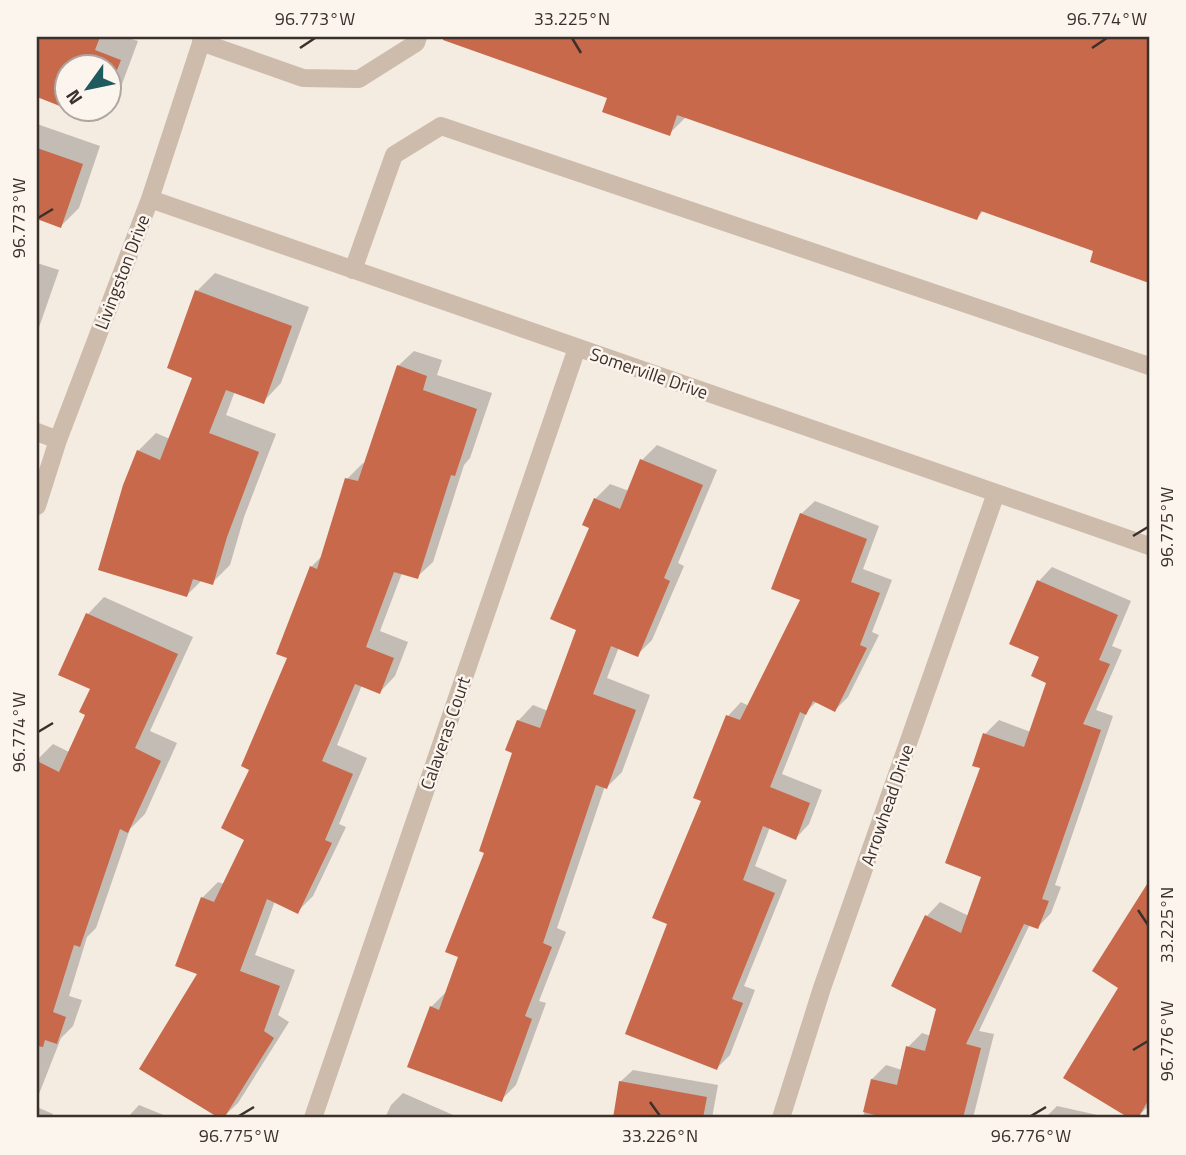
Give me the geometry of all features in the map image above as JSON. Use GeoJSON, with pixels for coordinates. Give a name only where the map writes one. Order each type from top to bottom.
{"type":"FeatureCollection","features":[{"type":"Feature","properties":{"kind":"street"},"geometry":{"type":"LineString","coordinates":[[202,39],[303,78],[359,79],[416,43],[418,37]]}},
{"type":"Feature","properties":{"kind":"street","name":"Livingston Drive"},"geometry":{"type":"LineString","coordinates":[[37,506],[58,440],[149,200],[202,39]]}},
{"type":"Feature","properties":{"kind":"street"},"geometry":{"type":"LineString","coordinates":[[353,270],[394,155],[441,126],[1149,366]]}},
{"type":"Feature","properties":{"kind":"street","name":"Somerville Drive"},"geometry":{"type":"LineString","coordinates":[[149,200],[1149,546]]}},
{"type":"Feature","properties":{"kind":"street","name":"Calaveras Court"},"geometry":{"type":"LineString","coordinates":[[313,1118],[577,348]]}},
{"type":"Feature","properties":{"kind":"street"},"geometry":{"type":"LineString","coordinates":[[37,432],[58,440]]}},
{"type":"Feature","properties":{"kind":"street","name":"Arrowhead Drive"},"geometry":{"type":"LineString","coordinates":[[781,1118],[822,988],[996,493]]}},
{"type":"Feature","properties":{"kind":"building"},"geometry":{"type":"Polygon","coordinates":[[[37,37],[100,37],[95,50],[100,52],[52,52],[52,103],[37,97],[37,37]]]}},
{"type":"Feature","properties":{"kind":"building"},"geometry":{"type":"Polygon","coordinates":[[[443,37],[1149,37],[1149,283],[1090,262],[1093,251],[981,211],[977,220],[677,115],[670,136],[602,112],[607,98],[443,40],[443,37]]]}},
{"type":"Feature","properties":{"kind":"building"},"geometry":{"type":"Polygon","coordinates":[[[37,148],[83,164],[61,228],[37,219],[37,148]]]}},
{"type":"Feature","properties":{"kind":"building"},"geometry":{"type":"Polygon","coordinates":[[[195,290],[292,326],[264,404],[226,390],[209,433],[259,452],[227,537],[213,585],[193,579],[187,597],[98,570],[123,485],[137,450],[160,460],[192,378],[167,368],[195,290]]]}},
{"type":"Feature","properties":{"kind":"building"},"geometry":{"type":"Polygon","coordinates":[[[397,365],[427,376],[423,390],[477,409],[455,476],[451,475],[418,579],[394,572],[366,647],[394,658],[380,694],[355,684],[322,761],[353,774],[325,840],[332,843],[298,914],[267,899],[240,971],[280,986],[264,1031],[274,1038],[224,1118],[219,1118],[139,1069],[197,974],[175,966],[201,897],[214,902],[244,840],[221,828],[249,770],[241,766],[287,658],[276,654],[310,566],[317,569],[345,478],[358,481],[397,365]]]}},
{"type":"Feature","properties":{"kind":"building"},"geometry":{"type":"Polygon","coordinates":[[[640,459],[703,485],[664,578],[670,581],[638,657],[611,646],[593,694],[636,710],[607,789],[596,785],[543,943],[552,947],[525,1016],[532,1019],[502,1102],[407,1067],[430,1006],[439,1010],[458,957],[445,952],[484,853],[479,851],[512,753],[505,750],[517,720],[540,728],[576,630],[550,619],[589,528],[582,525],[594,498],[620,509],[640,459]]]}},
{"type":"Feature","properties":{"kind":"building"},"geometry":{"type":"Polygon","coordinates":[[[800,513],[867,539],[851,582],[880,593],[860,645],[867,648],[835,712],[813,701],[806,715],[800,712],[770,787],[810,803],[796,840],[763,826],[743,880],[775,893],[732,999],[743,1003],[717,1070],[625,1034],[667,924],[652,918],[701,801],[693,798],[726,715],[740,720],[800,600],[771,589],[800,513]]]}},
{"type":"Feature","properties":{"kind":"building"},"geometry":{"type":"Polygon","coordinates":[[[1037,580],[1118,615],[1099,660],[1110,664],[1083,724],[1101,730],[1042,899],[1049,901],[1038,929],[1024,924],[966,1044],[981,1048],[963,1118],[887,1118],[863,1112],[871,1079],[897,1085],[906,1046],[925,1051],[936,1009],[891,986],[925,915],[961,933],[981,877],[945,863],[980,768],[972,766],[983,733],[1024,747],[1046,683],[1031,676],[1039,657],[1009,644],[1037,580]]]}},
{"type":"Feature","properties":{"kind":"building"},"geometry":{"type":"Polygon","coordinates":[[[86,613],[178,654],[135,748],[161,761],[128,833],[120,829],[80,947],[74,945],[53,1012],[66,1017],[57,1044],[45,1040],[43,1047],[37,1046],[37,761],[59,772],[85,715],[79,712],[90,689],[58,675],[86,613]]]}},
{"type":"Feature","properties":{"kind":"building"},"geometry":{"type":"Polygon","coordinates":[[[1149,881],[1149,1099],[1138,1118],[1129,1118],[1063,1078],[1118,988],[1092,971],[1149,881]]]}},
{"type":"Feature","properties":{"kind":"building"},"geometry":{"type":"Polygon","coordinates":[[[619,1081],[707,1097],[703,1118],[613,1118],[619,1081]]]}}]}
